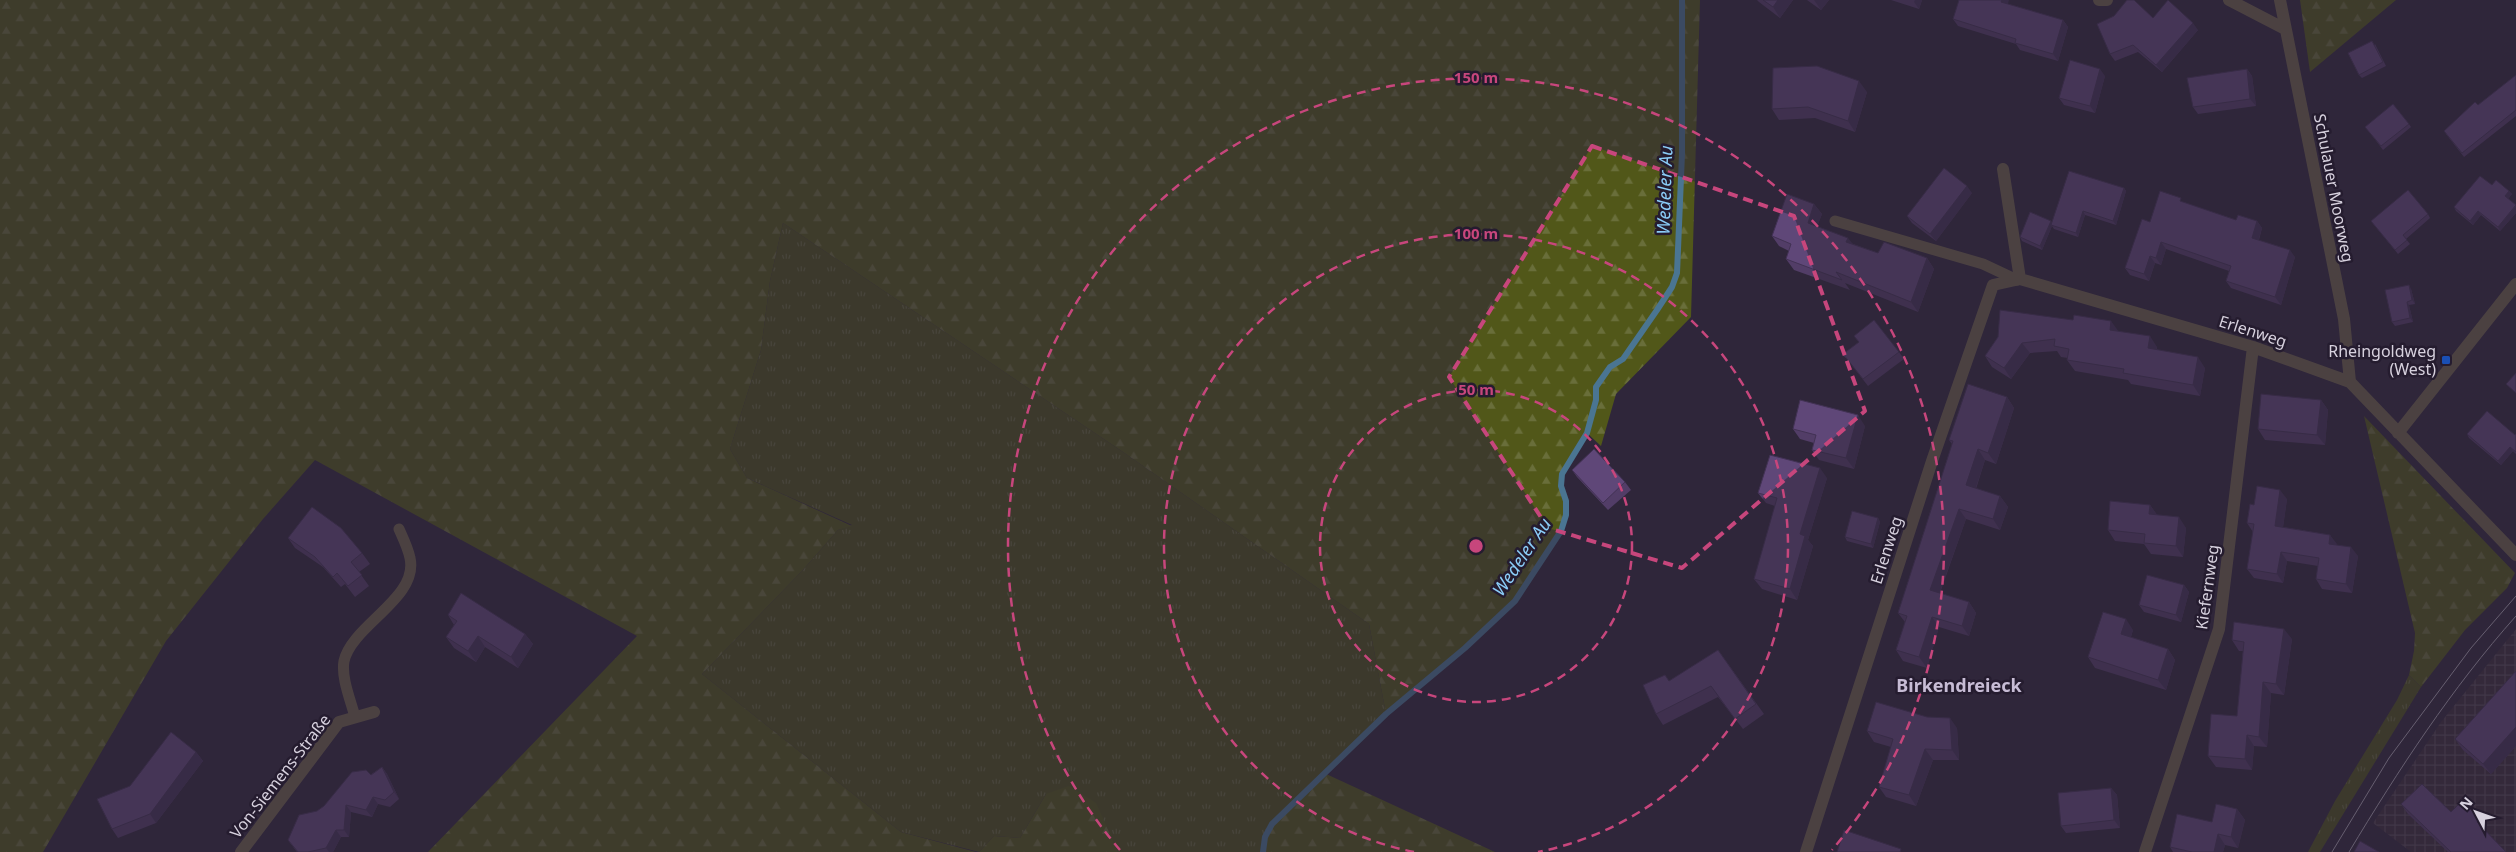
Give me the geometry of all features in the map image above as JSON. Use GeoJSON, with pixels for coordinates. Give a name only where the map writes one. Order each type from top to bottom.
{"type":"FeatureCollection","features":[{"type":"Feature","properties":{"kind":"street"},"geometry":{"type":"LineString","coordinates":[[2099,0],[2107,0]]}},
{"type":"Feature","properties":{"kind":"street"},"geometry":{"type":"LineString","coordinates":[[2229,0],[2285,29]]}},
{"type":"Feature","properties":{"kind":"street","name":"Schulauer Moorweg"},"geometry":{"type":"LineString","coordinates":[[2280,0],[2344,319],[2350,382]]}},
{"type":"Feature","properties":{"kind":"street"},"geometry":{"type":"LineString","coordinates":[[2003,169],[2018,280]]}},
{"type":"Feature","properties":{"kind":"street","name":"Erlenweg"},"geometry":{"type":"LineString","coordinates":[[1806,852],[1932,461],[1993,285],[2018,280],[2253,347],[2350,382],[2398,433]]}},
{"type":"Feature","properties":{"kind":"street"},"geometry":{"type":"LineString","coordinates":[[2515,554],[2398,433],[2516,284]]}},
{"type":"Feature","properties":{"kind":"street","name":"Kiefernweg"},"geometry":{"type":"LineString","coordinates":[[2144,852],[2219,629],[2253,347]]}},
{"type":"Feature","properties":{"kind":"street","name":"Von-Siemens-Straße"},"geometry":{"type":"LineString","coordinates":[[241,852],[339,722],[374,712]]}},
{"type":"Feature","properties":{"kind":"lane"},"geometry":{"type":"LineString","coordinates":[[1834,221],[1983,264],[2018,280]]}},
{"type":"Feature","properties":{"kind":"lane"},"geometry":{"type":"LineString","coordinates":[[355,717],[344,670],[344,661],[360,635],[396,598],[409,573],[411,559],[399,529]]}},
{"type":"Feature","properties":{"kind":"highlighted area"},"geometry":{"type":"Polygon","coordinates":[[[1592,146],[1794,216],[1865,411],[1682,568],[1548,528],[1449,377],[1592,146]]]}},
{"type":"Feature","properties":{"kind":"shaded area"},"geometry":{"type":"Polygon","coordinates":[[[2516,629],[2516,852],[2411,852],[2373,823],[2441,722],[2516,629]]]}},
{"type":"Feature","properties":{"kind":"green space"},"geometry":{"type":"Polygon","coordinates":[[[0,0],[1700,0],[1691,317],[1616,394],[1601,446],[1587,433],[1569,459],[1561,482],[1565,509],[1564,523],[1545,559],[1527,585],[1506,609],[1460,653],[1386,714],[1369,624],[1123,452],[783,223],[770,281],[761,350],[730,449],[747,478],[852,526],[838,530],[802,571],[702,674],[901,832],[976,852],[428,852],[637,636],[315,460],[263,519],[166,641],[43,852],[0,852],[0,0]]]}},
{"type":"Feature","properties":{"kind":"green space"},"geometry":{"type":"Polygon","coordinates":[[[2300,0],[2396,0],[2310,72],[2300,0]]]}},
{"type":"Feature","properties":{"kind":"green space"},"geometry":{"type":"Polygon","coordinates":[[[783,223],[1123,452],[1369,624],[1386,714],[1272,824],[1263,852],[1118,852],[1111,838],[1046,794],[1020,838],[994,836],[979,852],[901,832],[702,674],[802,571],[838,530],[852,525],[747,478],[730,449],[761,350],[770,281],[783,223]]]}},
{"type":"Feature","properties":{"kind":"green space"},"geometry":{"type":"Polygon","coordinates":[[[2364,416],[2515,573],[2507,588],[2465,630],[2421,687],[2409,675],[2414,651],[2415,633],[2364,416]]]}},
{"type":"Feature","properties":{"kind":"green space"},"geometry":{"type":"Polygon","coordinates":[[[2409,675],[2421,687],[2320,852],[2308,852],[2335,801],[2397,700],[2409,675]]]}},
{"type":"Feature","properties":{"kind":"green space"},"geometry":{"type":"Polygon","coordinates":[[[1324,773],[1495,852],[1263,852],[1264,842],[1276,820],[1324,773]]]}},
{"type":"Feature","properties":{"kind":"green space"},"geometry":{"type":"Polygon","coordinates":[[[1069,786],[1096,803],[1118,852],[979,852],[994,836],[1020,838],[1046,794],[1069,786]]]}},
{"type":"Feature","properties":{"kind":"building"},"geometry":{"type":"Polygon","coordinates":[[[1763,0],[1778,0],[1773,7],[1763,0]]]}},
{"type":"Feature","properties":{"kind":"building"},"geometry":{"type":"Polygon","coordinates":[[[1959,0],[2002,0],[2001,2],[2063,20],[2053,54],[2015,43],[2016,39],[1953,19],[1959,0]]]}},
{"type":"Feature","properties":{"kind":"building"},"geometry":{"type":"Polygon","coordinates":[[[2127,0],[2134,0],[2153,18],[2168,0],[2193,23],[2156,65],[2133,45],[2110,54],[2097,24],[2114,16],[2127,0]]]}},
{"type":"Feature","properties":{"kind":"building"},"geometry":{"type":"Polygon","coordinates":[[[2372,41],[2383,62],[2359,75],[2348,53],[2372,41]]]}},
{"type":"Feature","properties":{"kind":"building"},"geometry":{"type":"Polygon","coordinates":[[[2070,60],[2100,69],[2090,106],[2059,98],[2070,60]]]}},
{"type":"Feature","properties":{"kind":"building"},"geometry":{"type":"Polygon","coordinates":[[[1817,66],[1859,81],[1848,121],[1808,107],[1772,109],[1773,68],[1817,66]]]}},
{"type":"Feature","properties":{"kind":"building"},"geometry":{"type":"Polygon","coordinates":[[[2247,69],[2250,99],[2193,107],[2187,78],[2247,69]]]}},
{"type":"Feature","properties":{"kind":"building"},"geometry":{"type":"Polygon","coordinates":[[[2516,75],[2516,110],[2462,153],[2444,131],[2475,102],[2478,105],[2516,75]]]}},
{"type":"Feature","properties":{"kind":"building"},"geometry":{"type":"Polygon","coordinates":[[[2393,104],[2409,124],[2381,146],[2365,127],[2393,104]]]}},
{"type":"Feature","properties":{"kind":"building"},"geometry":{"type":"Polygon","coordinates":[[[1944,168],[1967,186],[1930,234],[1907,216],[1944,168]]]}},
{"type":"Feature","properties":{"kind":"building"},"geometry":{"type":"Polygon","coordinates":[[[2069,171],[2124,188],[2113,221],[2083,211],[2076,233],[2051,225],[2069,171]]]}},
{"type":"Feature","properties":{"kind":"building"},"geometry":{"type":"Polygon","coordinates":[[[2480,176],[2492,185],[2496,180],[2509,191],[2505,196],[2516,205],[2498,227],[2478,211],[2470,221],[2454,207],[2480,176]]]}},
{"type":"Feature","properties":{"kind":"building"},"geometry":{"type":"Polygon","coordinates":[[[2408,190],[2428,214],[2403,235],[2407,240],[2395,250],[2371,221],[2408,190]]]}},
{"type":"Feature","properties":{"kind":"building"},"geometry":{"type":"Polygon","coordinates":[[[2160,191],[2181,198],[2180,201],[2236,220],[2238,215],[2257,221],[2252,238],[2290,250],[2275,297],[2226,281],[2231,266],[2161,242],[2156,258],[2150,256],[2144,274],[2125,268],[2142,219],[2150,222],[2160,191]]]}},
{"type":"Feature","properties":{"kind":"building"},"geometry":{"type":"Polygon","coordinates":[[[1787,194],[1814,204],[1808,223],[1848,238],[1846,242],[1878,253],[1884,242],[1927,258],[1911,302],[1836,272],[1842,280],[1786,259],[1791,244],[1772,236],[1787,194]]]}},
{"type":"Feature","properties":{"kind":"building"},"geometry":{"type":"Polygon","coordinates":[[[2030,212],[2051,221],[2040,246],[2020,237],[2030,212]]]}},
{"type":"Feature","properties":{"kind":"building"},"geometry":{"type":"Polygon","coordinates":[[[2409,285],[2412,300],[2407,302],[2410,318],[2392,322],[2385,290],[2409,285]]]}},
{"type":"Feature","properties":{"kind":"building"},"geometry":{"type":"Polygon","coordinates":[[[2000,310],[2073,320],[2074,315],[2111,321],[2110,330],[2150,336],[2148,348],[2198,357],[2193,385],[2123,373],[2124,369],[2067,360],[2069,349],[2054,346],[2055,339],[2022,343],[2004,368],[1985,356],[1998,337],[2000,310]]]}},
{"type":"Feature","properties":{"kind":"building"},"geometry":{"type":"Polygon","coordinates":[[[1874,320],[1899,352],[1863,379],[1843,354],[1859,342],[1854,336],[1874,320]]]}},
{"type":"Feature","properties":{"kind":"building"},"geometry":{"type":"Polygon","coordinates":[[[2516,373],[2516,393],[2506,384],[2516,373]]]}},
{"type":"Feature","properties":{"kind":"building"},"geometry":{"type":"Polygon","coordinates":[[[1968,384],[2007,397],[1988,453],[1978,449],[1966,485],[2000,496],[1993,519],[1959,509],[1930,590],[1969,602],[1962,626],[1932,617],[1919,657],[1896,650],[1907,616],[1898,613],[1953,441],[1949,440],[1968,384]]]}},
{"type":"Feature","properties":{"kind":"building"},"geometry":{"type":"Polygon","coordinates":[[[2261,394],[2321,400],[2317,435],[2258,429],[2261,394]]]}},
{"type":"Feature","properties":{"kind":"building"},"geometry":{"type":"Polygon","coordinates":[[[1800,400],[1858,415],[1846,458],[1812,450],[1816,435],[1793,429],[1800,400]]]}},
{"type":"Feature","properties":{"kind":"building"},"geometry":{"type":"Polygon","coordinates":[[[2487,411],[2516,434],[2516,452],[2510,447],[2498,461],[2467,434],[2487,411]]]}},
{"type":"Feature","properties":{"kind":"building"},"geometry":{"type":"Polygon","coordinates":[[[1594,449],[1625,482],[1603,503],[1572,470],[1594,449]]]}},
{"type":"Feature","properties":{"kind":"building"},"geometry":{"type":"Polygon","coordinates":[[[1770,455],[1820,468],[1800,534],[1805,536],[1790,589],[1754,579],[1777,498],[1758,493],[1770,455]]]}},
{"type":"Feature","properties":{"kind":"building"},"geometry":{"type":"Polygon","coordinates":[[[2257,486],[2280,490],[2275,526],[2330,535],[2329,544],[2351,547],[2346,584],[2316,579],[2319,558],[2281,552],[2277,574],[2247,569],[2254,524],[2247,523],[2250,504],[2254,505],[2257,486]]]}},
{"type":"Feature","properties":{"kind":"building"},"geometry":{"type":"Polygon","coordinates":[[[2110,501],[2150,505],[2149,514],[2179,517],[2176,546],[2144,543],[2145,534],[2108,530],[2110,501]]]}},
{"type":"Feature","properties":{"kind":"building"},"geometry":{"type":"Polygon","coordinates":[[[312,507],[341,528],[362,553],[351,562],[362,575],[348,586],[337,573],[333,577],[315,557],[288,538],[312,507]]]}},
{"type":"Feature","properties":{"kind":"building"},"geometry":{"type":"Polygon","coordinates":[[[1852,511],[1878,518],[1871,544],[1845,537],[1852,511]]]}},
{"type":"Feature","properties":{"kind":"building"},"geometry":{"type":"Polygon","coordinates":[[[2147,575],[2184,585],[2176,615],[2139,605],[2147,575]]]}},
{"type":"Feature","properties":{"kind":"building"},"geometry":{"type":"Polygon","coordinates":[[[461,593],[525,634],[511,657],[478,636],[468,651],[446,637],[457,621],[448,615],[461,593]]]}},
{"type":"Feature","properties":{"kind":"building"},"geometry":{"type":"Polygon","coordinates":[[[2103,612],[2126,619],[2121,634],[2168,649],[2158,680],[2088,657],[2103,612]]]}},
{"type":"Feature","properties":{"kind":"building"},"geometry":{"type":"Polygon","coordinates":[[[2234,622],[2284,629],[2276,684],[2263,682],[2259,737],[2247,735],[2245,759],[2208,756],[2211,714],[2237,716],[2244,642],[2232,640],[2234,622]]]}},
{"type":"Feature","properties":{"kind":"building"},"geometry":{"type":"Polygon","coordinates":[[[1718,650],[1756,704],[1735,719],[1711,686],[1656,714],[1643,685],[1665,675],[1669,681],[1718,650]]]}},
{"type":"Feature","properties":{"kind":"building"},"geometry":{"type":"Polygon","coordinates":[[[2516,671],[2516,727],[2483,764],[2455,739],[2516,671]]]}},
{"type":"Feature","properties":{"kind":"building"},"geometry":{"type":"Polygon","coordinates":[[[1876,702],[1927,717],[1950,718],[1952,750],[1925,749],[1909,795],[1879,787],[1893,739],[1867,731],[1876,702]]]}},
{"type":"Feature","properties":{"kind":"building"},"geometry":{"type":"Polygon","coordinates":[[[171,732],[196,752],[150,814],[112,829],[97,799],[130,786],[171,732]]]}},
{"type":"Feature","properties":{"kind":"building"},"geometry":{"type":"Polygon","coordinates":[[[382,767],[394,792],[385,800],[373,797],[366,810],[346,805],[344,830],[336,830],[326,848],[298,852],[288,840],[299,815],[317,811],[324,806],[352,772],[366,770],[371,775],[382,767]]]}},
{"type":"Feature","properties":{"kind":"building"},"geometry":{"type":"Polygon","coordinates":[[[2422,784],[2451,812],[2462,801],[2480,818],[2477,822],[2506,852],[2451,852],[2401,804],[2422,784]]]}},
{"type":"Feature","properties":{"kind":"building"},"geometry":{"type":"Polygon","coordinates":[[[2111,788],[2114,820],[2061,826],[2058,793],[2111,788]]]}},
{"type":"Feature","properties":{"kind":"building"},"geometry":{"type":"Polygon","coordinates":[[[2216,804],[2237,809],[2231,837],[2218,834],[2214,852],[2192,852],[2170,847],[2177,814],[2212,822],[2216,804]]]}},
{"type":"Feature","properties":{"kind":"building"},"geometry":{"type":"Polygon","coordinates":[[[1844,830],[1901,849],[1900,852],[1837,852],[1844,830]]]}},
{"type":"Feature","properties":{"kind":"building"},"geometry":{"type":"Polygon","coordinates":[[[2360,841],[2379,852],[2354,852],[2360,841]]]}},
{"type":"Feature","properties":{"kind":"waterway","name":"Wedeler Au"},"geometry":{"type":"LineString","coordinates":[[1263,852],[1265,837],[1272,824],[1386,714],[1465,648],[1515,601],[1561,531],[1566,515],[1566,501],[1561,486],[1562,474],[1587,433],[1596,400],[1596,387],[1610,367],[1623,359],[1672,287],[1677,273],[1682,154],[1682,0]]}},
{"type":"Feature","properties":{"kind":"tram line"},"geometry":{"type":"LineString","coordinates":[[2332,852],[2389,758],[2471,648],[2516,596]]}},
{"type":"Feature","properties":{"kind":"tram line"},"geometry":{"type":"LineString","coordinates":[[2349,852],[2427,730],[2470,672],[2516,616]]}},
{"type":"Feature","properties":{"kind":"place","name":"Rheingoldweg (West)"},"geometry":{"type":"Point","coordinates":[2446,360]}},
{"type":"Feature","properties":{"kind":"district","name":"Birkendreieck"},"geometry":{"type":"Point","coordinates":[1959,686]}}]}
